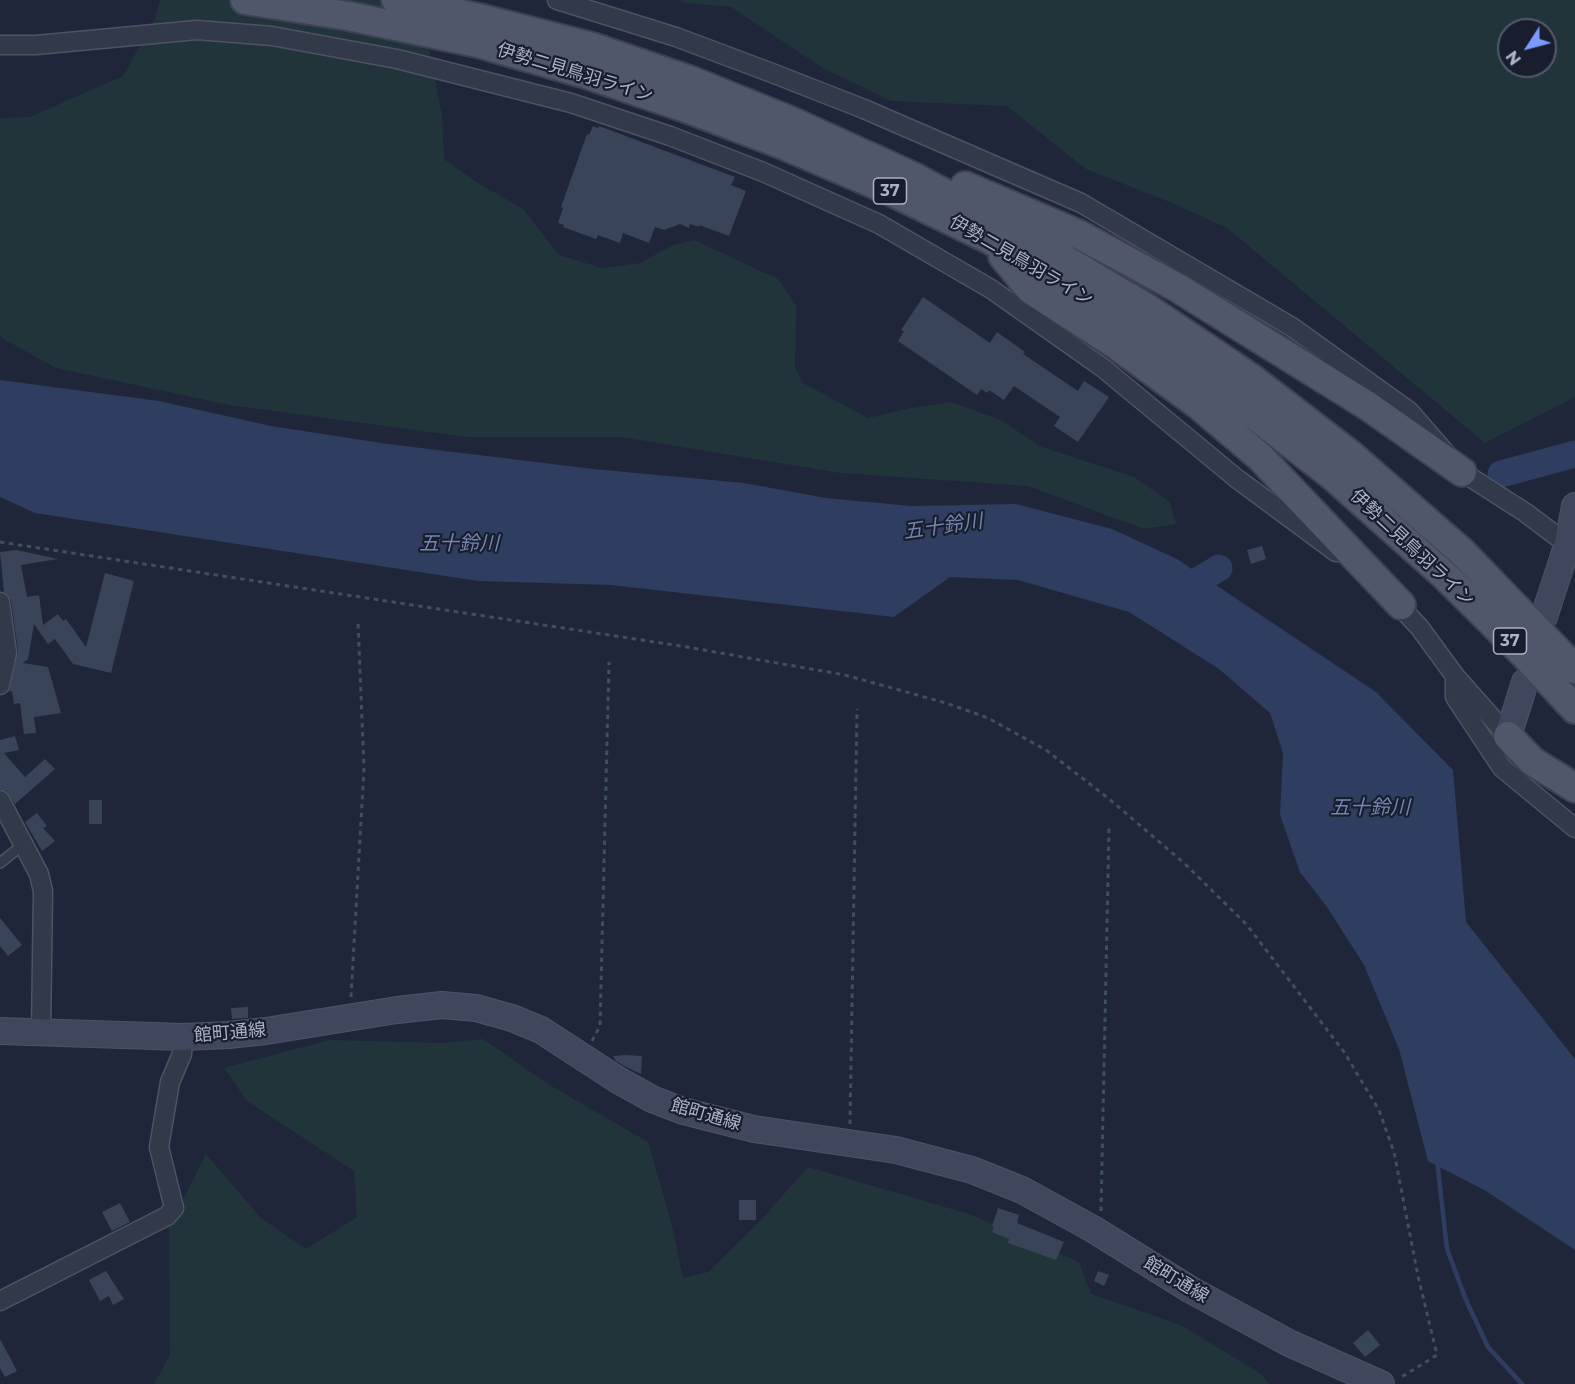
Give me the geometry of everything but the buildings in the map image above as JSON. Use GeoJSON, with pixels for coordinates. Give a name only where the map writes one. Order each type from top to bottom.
{"type":"FeatureCollection","features":[{"type":"Feature","properties":{"kind":"main road","name":"伊勢二見鳥羽ライン"},"geometry":{"type":"LineString","coordinates":[[245,0],[348,16],[478,43],[586,74],[781,144],[886,189],[991,240],[1132,326],[1235,400],[1335,478],[1443,574],[1521,651],[1575,710]]}},
{"type":"Feature","properties":{"kind":"main road","name":"伊勢二見鳥羽ライン"},"geometry":{"type":"LineString","coordinates":[[396,0],[483,19],[592,47],[670,74],[793,122],[914,177],[1032,240],[1147,308],[1251,378],[1351,455],[1462,552],[1575,669]]}},
{"type":"Feature","properties":{"kind":"main road"},"geometry":{"type":"LineString","coordinates":[[914,177],[948,179],[1080,235],[1178,288],[1348,393],[1462,472]]}},
{"type":"Feature","properties":{"kind":"main road"},"geometry":{"type":"LineString","coordinates":[[991,240],[1031,290],[1125,351],[1200,406],[1260,457],[1401,605]]}},
{"type":"Feature","properties":{"kind":"main road"},"geometry":{"type":"LineString","coordinates":[[1544,617],[1572,547],[1575,506]]}},
{"type":"Feature","properties":{"kind":"main road"},"geometry":{"type":"LineString","coordinates":[[1525,682],[1508,736],[1532,761],[1575,788]]}},
{"type":"Feature","properties":{"kind":"main road","name":"館町通線"},"geometry":{"type":"LineString","coordinates":[[0,1031],[183,1037],[266,1031],[442,1005],[477,1008],[542,1030],[583,1059],[652,1099],[683,1111],[754,1129],[896,1150],[972,1170],[1022,1190],[1093,1229],[1191,1290],[1289,1343],[1381,1384]]}},
{"type":"Feature","properties":{"kind":"street"},"geometry":{"type":"LineString","coordinates":[[557,0],[676,37],[772,73],[864,109],[1081,203],[1292,327],[1409,411],[1462,472],[1526,513],[1572,547]]}},
{"type":"Feature","properties":{"kind":"street"},"geometry":{"type":"LineString","coordinates":[[0,45],[36,45],[196,30],[273,36],[397,59],[571,103],[670,136],[763,172],[879,224],[992,290],[1103,368],[1236,478],[1324,543],[1401,605],[1455,676],[1508,736]]}},
{"type":"Feature","properties":{"kind":"street"},"geometry":{"type":"LineString","coordinates":[[0,602],[7,653],[0,685]]}},
{"type":"Feature","properties":{"kind":"street"},"geometry":{"type":"LineString","coordinates":[[1455,676],[1455,697],[1502,768],[1575,828]]}},
{"type":"Feature","properties":{"kind":"street"},"geometry":{"type":"LineString","coordinates":[[0,800],[39,874],[43,891],[41,1032]]}},
{"type":"Feature","properties":{"kind":"street"},"geometry":{"type":"LineString","coordinates":[[0,1301],[166,1215],[174,1208],[159,1147],[170,1082],[182,1054],[183,1037]]}},
{"type":"Feature","properties":{"kind":"lane"},"geometry":{"type":"LineString","coordinates":[[0,863],[24,844]]}},
{"type":"Feature","properties":{"kind":"path"},"geometry":{"type":"LineString","coordinates":[[0,542],[681,646],[845,675],[946,703],[988,718],[1046,750],[1108,798],[1184,863],[1247,925],[1344,1052],[1380,1110],[1394,1152],[1418,1276],[1437,1355],[1391,1384]]}},
{"type":"Feature","properties":{"kind":"path"},"geometry":{"type":"LineString","coordinates":[[350,1017],[352,947],[364,768],[358,622]]}},
{"type":"Feature","properties":{"kind":"path"},"geometry":{"type":"LineString","coordinates":[[583,1059],[600,1026],[609,662]]}},
{"type":"Feature","properties":{"kind":"path"},"geometry":{"type":"LineString","coordinates":[[850,1144],[857,709]]}},
{"type":"Feature","properties":{"kind":"path"},"geometry":{"type":"LineString","coordinates":[[1093,1229],[1101,1215],[1109,828]]}},
{"type":"Feature","properties":{"kind":"shaded area"},"geometry":{"type":"Polygon","coordinates":[[[160,0],[420,0],[442,115],[444,159],[478,183],[523,209],[559,255],[602,268],[640,263],[671,246],[694,240],[778,279],[796,305],[795,367],[803,383],[868,418],[951,402],[1003,421],[1039,446],[1134,477],[1170,502],[1176,524],[1144,529],[1028,486],[840,473],[621,437],[466,437],[229,405],[56,368],[2,338],[0,334],[0,118],[30,117],[123,76],[155,19],[160,0]]]}},
{"type":"Feature","properties":{"kind":"shaded area"},"geometry":{"type":"Polygon","coordinates":[[[679,0],[1575,0],[1575,397],[1485,443],[1227,228],[1172,203],[1086,169],[1007,106],[891,101],[823,68],[731,7],[686,3],[679,0]]]}},
{"type":"Feature","properties":{"kind":"shaded area"},"geometry":{"type":"Polygon","coordinates":[[[483,1039],[548,1084],[648,1142],[672,1225],[683,1278],[708,1272],[761,1220],[808,1167],[969,1214],[1079,1262],[1091,1294],[1181,1325],[1261,1374],[1269,1384],[154,1384],[170,1355],[169,1227],[206,1154],[261,1218],[306,1249],[357,1217],[354,1171],[247,1101],[224,1068],[330,1040],[444,1043],[483,1039]]]}},
{"type":"Feature","properties":{"kind":"water","name":"五十鈴川"},"geometry":{"type":"Polygon","coordinates":[[[0,380],[159,401],[271,426],[388,444],[593,469],[744,483],[826,498],[911,506],[1016,504],[1112,529],[1177,559],[1376,692],[1453,770],[1466,922],[1575,1059],[1575,1250],[1486,1191],[1428,1161],[1399,1049],[1364,965],[1327,907],[1300,872],[1280,815],[1283,753],[1270,713],[1219,669],[1129,612],[1018,580],[950,577],[894,617],[611,585],[478,581],[35,513],[0,497],[0,380]]]}},
{"type":"Feature","properties":{"kind":"waterway"},"geometry":{"type":"LineString","coordinates":[[1501,474],[1575,454]]}},
{"type":"Feature","properties":{"kind":"waterway"},"geometry":{"type":"LineString","coordinates":[[1181,591],[1219,568]]}},
{"type":"Feature","properties":{"kind":"waterway"},"geometry":{"type":"LineString","coordinates":[[1437,1160],[1447,1249],[1466,1300],[1488,1347],[1522,1384]]}}]}
